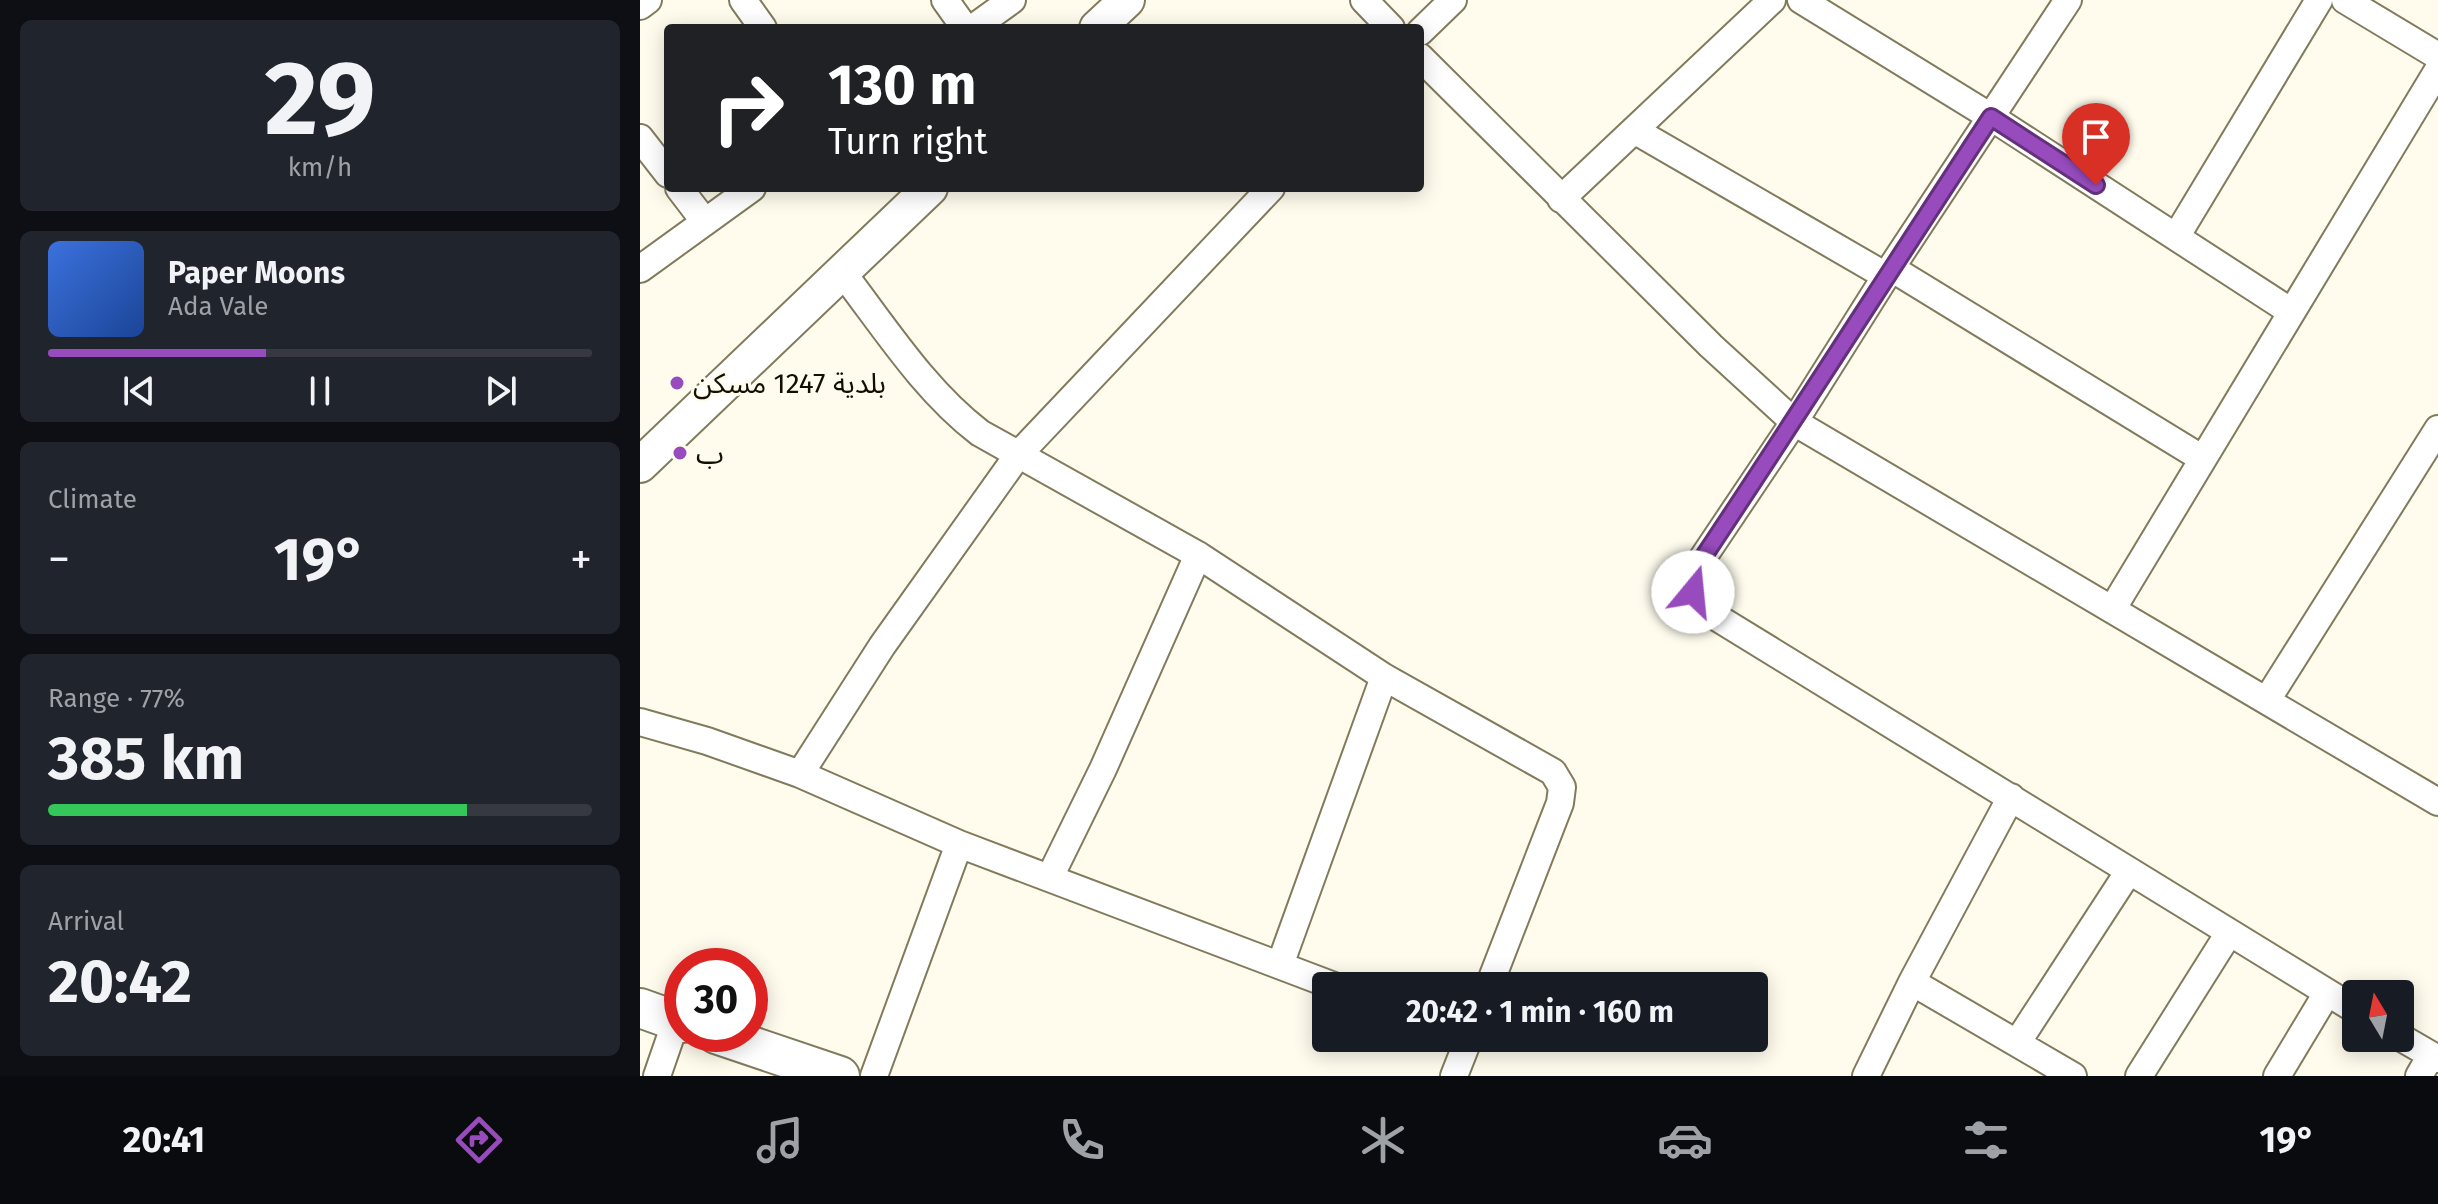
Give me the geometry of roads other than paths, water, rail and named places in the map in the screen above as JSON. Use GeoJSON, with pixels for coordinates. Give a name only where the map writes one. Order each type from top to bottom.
{"type":"FeatureCollection","features":[{"type":"Feature","properties":{"kind":"main road"},"geometry":{"type":"LineString","coordinates":[[640,1008],[664,1017]]}},
{"type":"Feature","properties":{"kind":"main road"},"geometry":{"type":"LineString","coordinates":[[763,1052],[816,1072]]}},
{"type":"Feature","properties":{"kind":"street"},"geometry":{"type":"LineString","coordinates":[[640,6],[648,0]]}},
{"type":"Feature","properties":{"kind":"street"},"geometry":{"type":"LineString","coordinates":[[743,0],[760,24]]}},
{"type":"Feature","properties":{"kind":"street"},"geometry":{"type":"LineString","coordinates":[[945,0],[962,24]]}},
{"type":"Feature","properties":{"kind":"street"},"geometry":{"type":"LineString","coordinates":[[979,24],[1012,0]]}},
{"type":"Feature","properties":{"kind":"street"},"geometry":{"type":"LineString","coordinates":[[1101,24],[1127,0]]}},
{"type":"Feature","properties":{"kind":"street"},"geometry":{"type":"LineString","coordinates":[[1364,0],[1387,24]]}},
{"type":"Feature","properties":{"kind":"street"},"geometry":{"type":"LineString","coordinates":[[1424,28],[1453,0]]}},
{"type":"Feature","properties":{"kind":"street"},"geometry":{"type":"LineString","coordinates":[[1561,199],[1772,0]]}},
{"type":"Feature","properties":{"kind":"street"},"geometry":{"type":"LineString","coordinates":[[1801,0],[1991,117],[2290,311]]}},
{"type":"Feature","properties":{"kind":"street"},"geometry":{"type":"LineString","coordinates":[[2068,0],[1692,574],[1693,592],[1697,603],[2342,1002]]}},
{"type":"Feature","properties":{"kind":"street"},"geometry":{"type":"LineString","coordinates":[[2176,237],[2319,0]]}},
{"type":"Feature","properties":{"kind":"street"},"geometry":{"type":"LineString","coordinates":[[2345,0],[2438,56]]}},
{"type":"Feature","properties":{"kind":"street"},"geometry":{"type":"LineString","coordinates":[[1424,61],[1711,346],[1794,422],[2267,700],[2434,790]]}},
{"type":"Feature","properties":{"kind":"street"},"geometry":{"type":"LineString","coordinates":[[2113,608],[2438,70]]}},
{"type":"Feature","properties":{"kind":"street"},"geometry":{"type":"LineString","coordinates":[[1634,130],[1888,272],[2203,459]]}},
{"type":"Feature","properties":{"kind":"street"},"geometry":{"type":"LineString","coordinates":[[640,138],[664,169]]}},
{"type":"Feature","properties":{"kind":"street"},"geometry":{"type":"LineString","coordinates":[[682,192],[705,222]]}},
{"type":"Feature","properties":{"kind":"street"},"geometry":{"type":"LineString","coordinates":[[640,269],[746,192]]}},
{"type":"Feature","properties":{"kind":"street"},"geometry":{"type":"LineString","coordinates":[[640,465],[926,192]]}},
{"type":"Feature","properties":{"kind":"street"},"geometry":{"type":"LineString","coordinates":[[800,774],[882,646],[1018,455],[1267,192]]}},
{"type":"Feature","properties":{"kind":"street"},"geometry":{"type":"LineString","coordinates":[[842,272],[925,381],[957,415],[980,433],[1198,555],[1384,677],[1553,772],[1562,787],[1560,803],[1494,972]]}},
{"type":"Feature","properties":{"kind":"street"},"geometry":{"type":"LineString","coordinates":[[2267,700],[2438,429]]}},
{"type":"Feature","properties":{"kind":"street"},"geometry":{"type":"LineString","coordinates":[[1050,877],[1103,769],[1198,555]]}},
{"type":"Feature","properties":{"kind":"street"},"geometry":{"type":"LineString","coordinates":[[1280,965],[1384,677]]}},
{"type":"Feature","properties":{"kind":"street"},"geometry":{"type":"LineString","coordinates":[[640,722],[707,741],[800,774],[959,844],[1312,977]]}},
{"type":"Feature","properties":{"kind":"street"},"geometry":{"type":"LineString","coordinates":[[1866,1076],[1912,982],[2011,797]]}},
{"type":"Feature","properties":{"kind":"street"},"geometry":{"type":"LineString","coordinates":[[874,1076],[959,844]]}},
{"type":"Feature","properties":{"kind":"street"},"geometry":{"type":"LineString","coordinates":[[2017,1043],[2129,871]]}},
{"type":"Feature","properties":{"kind":"street"},"geometry":{"type":"LineString","coordinates":[[2139,1076],[2229,933]]}},
{"type":"Feature","properties":{"kind":"street"},"geometry":{"type":"LineString","coordinates":[[1912,982],[2073,1076]]}},
{"type":"Feature","properties":{"kind":"street"},"geometry":{"type":"LineString","coordinates":[[2277,1076],[2327,993]]}},
{"type":"Feature","properties":{"kind":"street"},"geometry":{"type":"LineString","coordinates":[[2414,1049],[2430,1063]]}},
{"type":"Feature","properties":{"kind":"street"},"geometry":{"type":"LineString","coordinates":[[657,1076],[667,1052]]}},
{"type":"Feature","properties":{"kind":"street"},"geometry":{"type":"LineString","coordinates":[[1454,1076],[1463,1052]]}},
{"type":"Feature","properties":{"kind":"place","name":"بلدية 1247 مسكن"},"geometry":{"type":"Point","coordinates":[677,383]}},
{"type":"Feature","properties":{"kind":"place","name":"ب"},"geometry":{"type":"Point","coordinates":[680,453]}}]}
